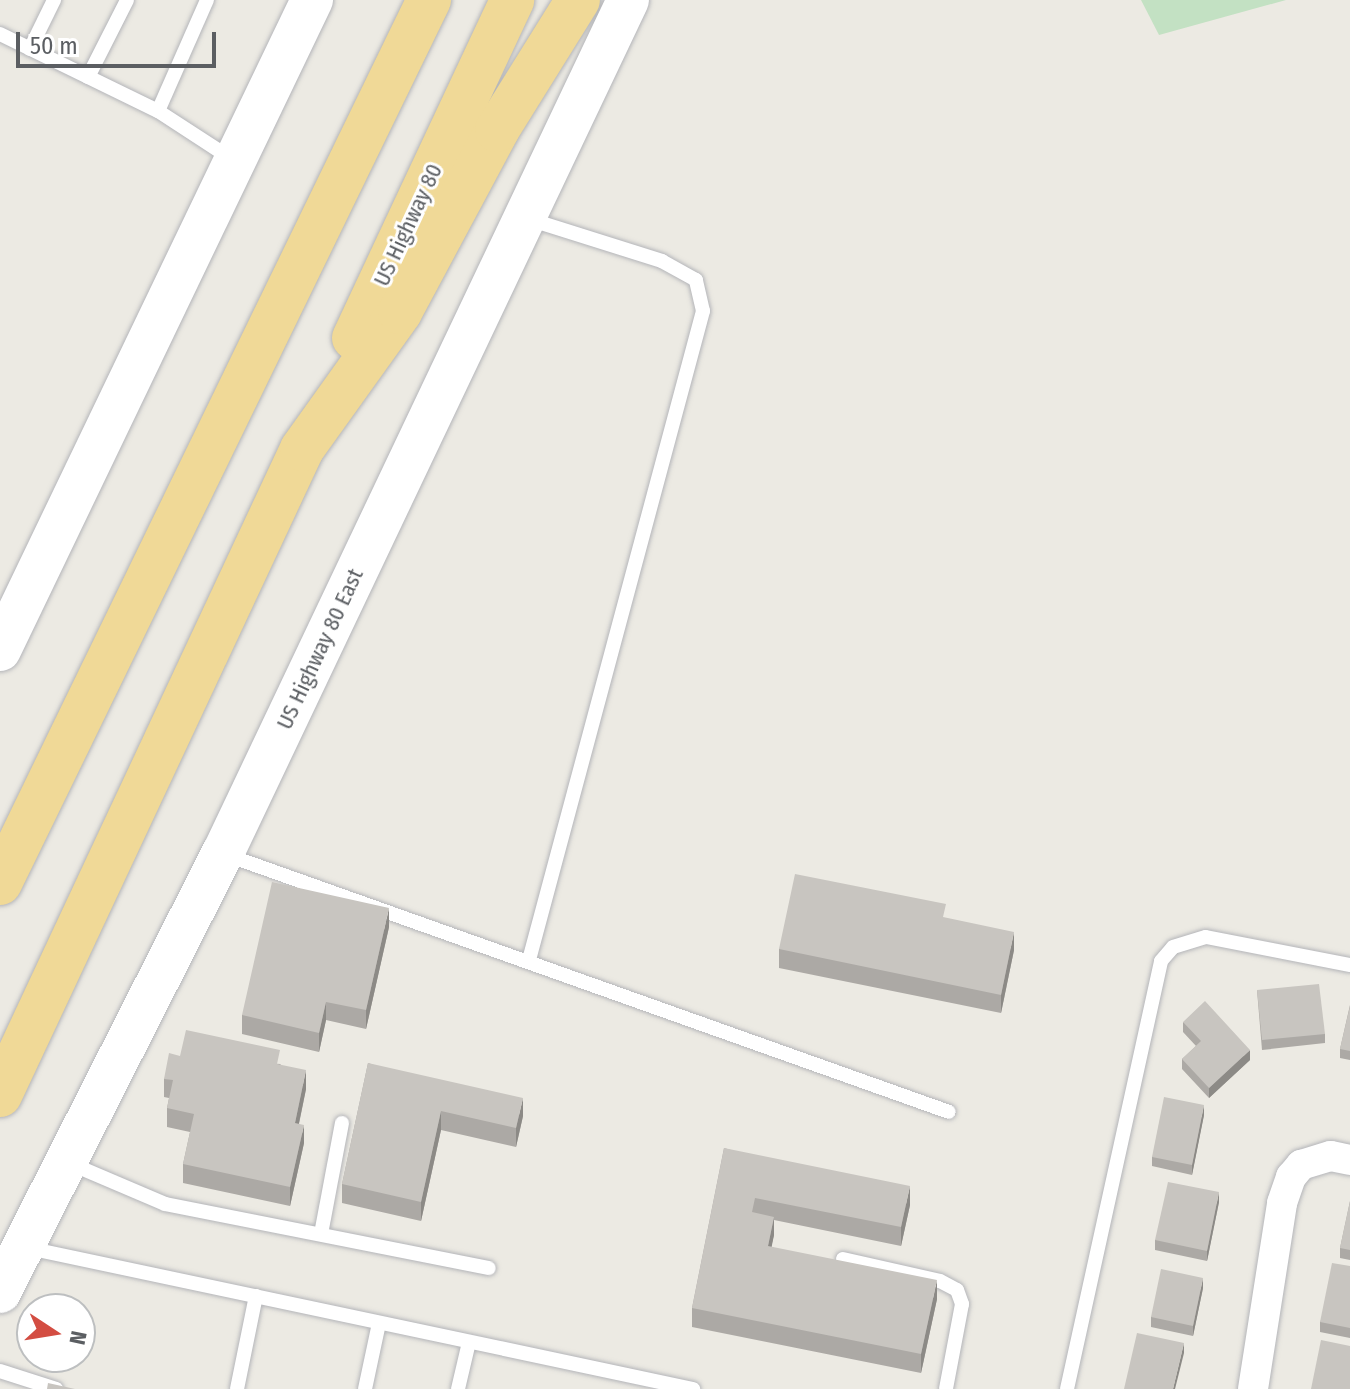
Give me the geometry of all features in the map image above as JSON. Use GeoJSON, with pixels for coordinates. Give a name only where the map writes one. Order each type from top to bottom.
{"type":"FeatureCollection","features":[{"type":"Feature","properties":{"kind":"highway","name":"US Highway 80"},"geometry":{"type":"LineString","coordinates":[[302,449],[512,0]]}},
{"type":"Feature","properties":{"kind":"highway"},"geometry":{"type":"LineString","coordinates":[[0,1095],[302,449],[400,312],[497,130],[578,0]]}},
{"type":"Feature","properties":{"kind":"highway"},"geometry":{"type":"LineString","coordinates":[[0,883],[429,1]]}},
{"type":"Feature","properties":{"kind":"main road"},"geometry":{"type":"LineString","coordinates":[[0,650],[312,0]]}},
{"type":"Feature","properties":{"kind":"main road","name":"US Highway 80 East"},"geometry":{"type":"LineString","coordinates":[[0,1292],[223,853],[628,0]]}},
{"type":"Feature","properties":{"kind":"street"},"geometry":{"type":"LineString","coordinates":[[1253,1389],[1282,1203],[1301,1165],[1340,1158]]}},
{"type":"Feature","properties":{"kind":"lane"},"geometry":{"type":"LineString","coordinates":[[30,49],[54,0]]}},
{"type":"Feature","properties":{"kind":"lane"},"geometry":{"type":"LineString","coordinates":[[88,77],[127,0]]}},
{"type":"Feature","properties":{"kind":"lane"},"geometry":{"type":"LineString","coordinates":[[158,111],[207,0]]}},
{"type":"Feature","properties":{"kind":"lane"},"geometry":{"type":"LineString","coordinates":[[0,34],[158,111],[234,161]]}},
{"type":"Feature","properties":{"kind":"lane"},"geometry":{"type":"LineString","coordinates":[[525,218],[662,261],[696,280],[703,311],[529,960]]}},
{"type":"Feature","properties":{"kind":"lane"},"geometry":{"type":"LineString","coordinates":[[223,853],[949,1112]]}},
{"type":"Feature","properties":{"kind":"lane"},"geometry":{"type":"LineString","coordinates":[[1067,1389],[1161,961],[1173,947],[1206,937],[1350,965]]}},
{"type":"Feature","properties":{"kind":"lane"},"geometry":{"type":"LineString","coordinates":[[321,1234],[342,1123]]}},
{"type":"Feature","properties":{"kind":"lane"},"geometry":{"type":"LineString","coordinates":[[68,1163],[165,1204],[489,1268]]}},
{"type":"Feature","properties":{"kind":"lane"},"geometry":{"type":"LineString","coordinates":[[24,1247],[693,1389]]}},
{"type":"Feature","properties":{"kind":"lane"},"geometry":{"type":"LineString","coordinates":[[843,1259],[940,1281],[957,1290],[962,1304],[946,1389]]}},
{"type":"Feature","properties":{"kind":"lane"},"geometry":{"type":"LineString","coordinates":[[237,1389],[256,1296]]}},
{"type":"Feature","properties":{"kind":"lane"},"geometry":{"type":"LineString","coordinates":[[365,1389],[379,1323]]}},
{"type":"Feature","properties":{"kind":"lane"},"geometry":{"type":"LineString","coordinates":[[458,1389],[469,1342]]}},
{"type":"Feature","properties":{"kind":"lane"},"geometry":{"type":"LineString","coordinates":[[0,1371],[56,1389]]}},
{"type":"Feature","properties":{"kind":"green space"},"geometry":{"type":"Polygon","coordinates":[[[1141,0],[1286,0],[1159,35],[1141,0]]]}},
{"type":"Feature","properties":{"kind":"building"},"geometry":{"type":"Polygon","coordinates":[[[795,874],[946,904],[943,917],[1014,932],[1001,995],[779,949],[795,874]]]}},
{"type":"Feature","properties":{"kind":"building"},"geometry":{"type":"Polygon","coordinates":[[[272,882],[389,908],[366,1010],[326,1002],[319,1033],[242,1015],[272,882]]]}},
{"type":"Feature","properties":{"kind":"building"},"geometry":{"type":"Polygon","coordinates":[[[1319,984],[1325,1034],[1262,1040],[1257,990],[1319,984]]]}},
{"type":"Feature","properties":{"kind":"building"},"geometry":{"type":"Polygon","coordinates":[[[1205,1001],[1250,1050],[1209,1088],[1182,1059],[1201,1041],[1183,1022],[1205,1001]]]}},
{"type":"Feature","properties":{"kind":"building"},"geometry":{"type":"Polygon","coordinates":[[[1350,1006],[1350,1051],[1340,1049],[1350,1006]]]}},
{"type":"Feature","properties":{"kind":"building"},"geometry":{"type":"Polygon","coordinates":[[[186,1030],[280,1050],[277,1064],[306,1070],[295,1123],[304,1125],[290,1187],[183,1164],[194,1114],[167,1108],[173,1080],[164,1079],[169,1053],[180,1056],[186,1030]]]}},
{"type":"Feature","properties":{"kind":"building"},"geometry":{"type":"Polygon","coordinates":[[[368,1063],[523,1098],[516,1128],[441,1111],[421,1202],[342,1184],[368,1063]]]}},
{"type":"Feature","properties":{"kind":"building"},"geometry":{"type":"Polygon","coordinates":[[[1164,1097],[1204,1105],[1192,1165],[1152,1157],[1164,1097]]]}},
{"type":"Feature","properties":{"kind":"building"},"geometry":{"type":"Polygon","coordinates":[[[724,1148],[910,1186],[901,1227],[755,1198],[752,1212],[774,1217],[768,1246],[937,1280],[921,1354],[692,1308],[724,1148]]]}},
{"type":"Feature","properties":{"kind":"building"},"geometry":{"type":"Polygon","coordinates":[[[1168,1182],[1219,1192],[1207,1251],[1155,1240],[1168,1182]]]}},
{"type":"Feature","properties":{"kind":"building"},"geometry":{"type":"Polygon","coordinates":[[[1350,1201],[1350,1250],[1340,1248],[1350,1201]]]}},
{"type":"Feature","properties":{"kind":"building"},"geometry":{"type":"Polygon","coordinates":[[[1332,1263],[1350,1266],[1350,1328],[1320,1322],[1332,1263]]]}},
{"type":"Feature","properties":{"kind":"building"},"geometry":{"type":"Polygon","coordinates":[[[1161,1269],[1203,1278],[1193,1326],[1151,1317],[1161,1269]]]}},
{"type":"Feature","properties":{"kind":"building"},"geometry":{"type":"Polygon","coordinates":[[[1137,1333],[1184,1343],[1173,1389],[1124,1389],[1137,1333]]]}},
{"type":"Feature","properties":{"kind":"building"},"geometry":{"type":"Polygon","coordinates":[[[1321,1340],[1350,1346],[1350,1389],[1311,1389],[1321,1340]]]}},
{"type":"Feature","properties":{"kind":"building"},"geometry":{"type":"Polygon","coordinates":[[[48,1383],[75,1389],[47,1389],[48,1383]]]}}]}
